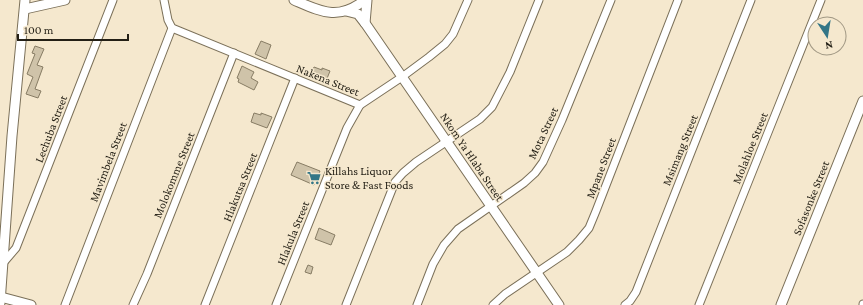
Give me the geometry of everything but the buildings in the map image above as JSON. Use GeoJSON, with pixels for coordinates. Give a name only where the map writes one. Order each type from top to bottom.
{"type":"FeatureCollection","features":[{"type":"Feature","properties":{"kind":"street"},"geometry":{"type":"LineString","coordinates":[[32,305],[0,300],[4,262],[12,136],[25,4],[65,0]]}},
{"type":"Feature","properties":{"kind":"street","name":"Lechuba Street"},"geometry":{"type":"LineString","coordinates":[[4,262],[16,248],[113,0]]}},
{"type":"Feature","properties":{"kind":"street"},"geometry":{"type":"LineString","coordinates":[[164,0],[168,20],[172,28]]}},
{"type":"Feature","properties":{"kind":"street"},"geometry":{"type":"LineString","coordinates":[[294,0],[324,12],[332,13],[346,11],[366,0]]}},
{"type":"Feature","properties":{"kind":"street"},"geometry":{"type":"LineString","coordinates":[[365,23],[366,0]]}},
{"type":"Feature","properties":{"kind":"street","name":"Nakena Street"},"geometry":{"type":"LineString","coordinates":[[172,28],[360,105],[429,58],[445,44],[453,34],[468,0]]}},
{"type":"Feature","properties":{"kind":"street"},"geometry":{"type":"LineString","coordinates":[[346,305],[396,182],[403,173],[416,162],[480,119],[492,107],[510,72],[539,0]]}},
{"type":"Feature","properties":{"kind":"street","name":"Mota Street"},"geometry":{"type":"LineString","coordinates":[[417,305],[433,264],[444,245],[458,229],[524,183],[535,173],[542,162],[562,120],[611,0]]}},
{"type":"Feature","properties":{"kind":"street","name":"Mpane Street"},"geometry":{"type":"LineString","coordinates":[[493,305],[505,294],[567,252],[589,228],[678,0]]}},
{"type":"Feature","properties":{"kind":"street","name":"Msimang Street"},"geometry":{"type":"LineString","coordinates":[[625,305],[630,301],[636,292],[751,0]]}},
{"type":"Feature","properties":{"kind":"street","name":"Molahloe Street"},"geometry":{"type":"LineString","coordinates":[[699,305],[821,0]]}},
{"type":"Feature","properties":{"kind":"street","name":"Nkom Ya Hlaba Street"},"geometry":{"type":"LineString","coordinates":[[346,11],[358,14],[365,23],[559,305]]}},
{"type":"Feature","properties":{"kind":"street","name":"Mavimbela Street"},"geometry":{"type":"LineString","coordinates":[[65,305],[172,28]]}},
{"type":"Feature","properties":{"kind":"street","name":"Molokomme Street"},"geometry":{"type":"LineString","coordinates":[[133,305],[147,274],[234,53]]}},
{"type":"Feature","properties":{"kind":"street","name":"Hlakutsa Street"},"geometry":{"type":"LineString","coordinates":[[205,305],[295,78]]}},
{"type":"Feature","properties":{"kind":"street","name":"Sofasonke Street"},"geometry":{"type":"LineString","coordinates":[[782,305],[863,101]]}},
{"type":"Feature","properties":{"kind":"street","name":"Hlakula Street"},"geometry":{"type":"LineString","coordinates":[[276,305],[347,128],[360,105]]}},
{"type":"Feature","properties":{"kind":"place","name":"Killahs Liquor Store & Fast Foods"},"geometry":{"type":"Point","coordinates":[314,178]}}]}
